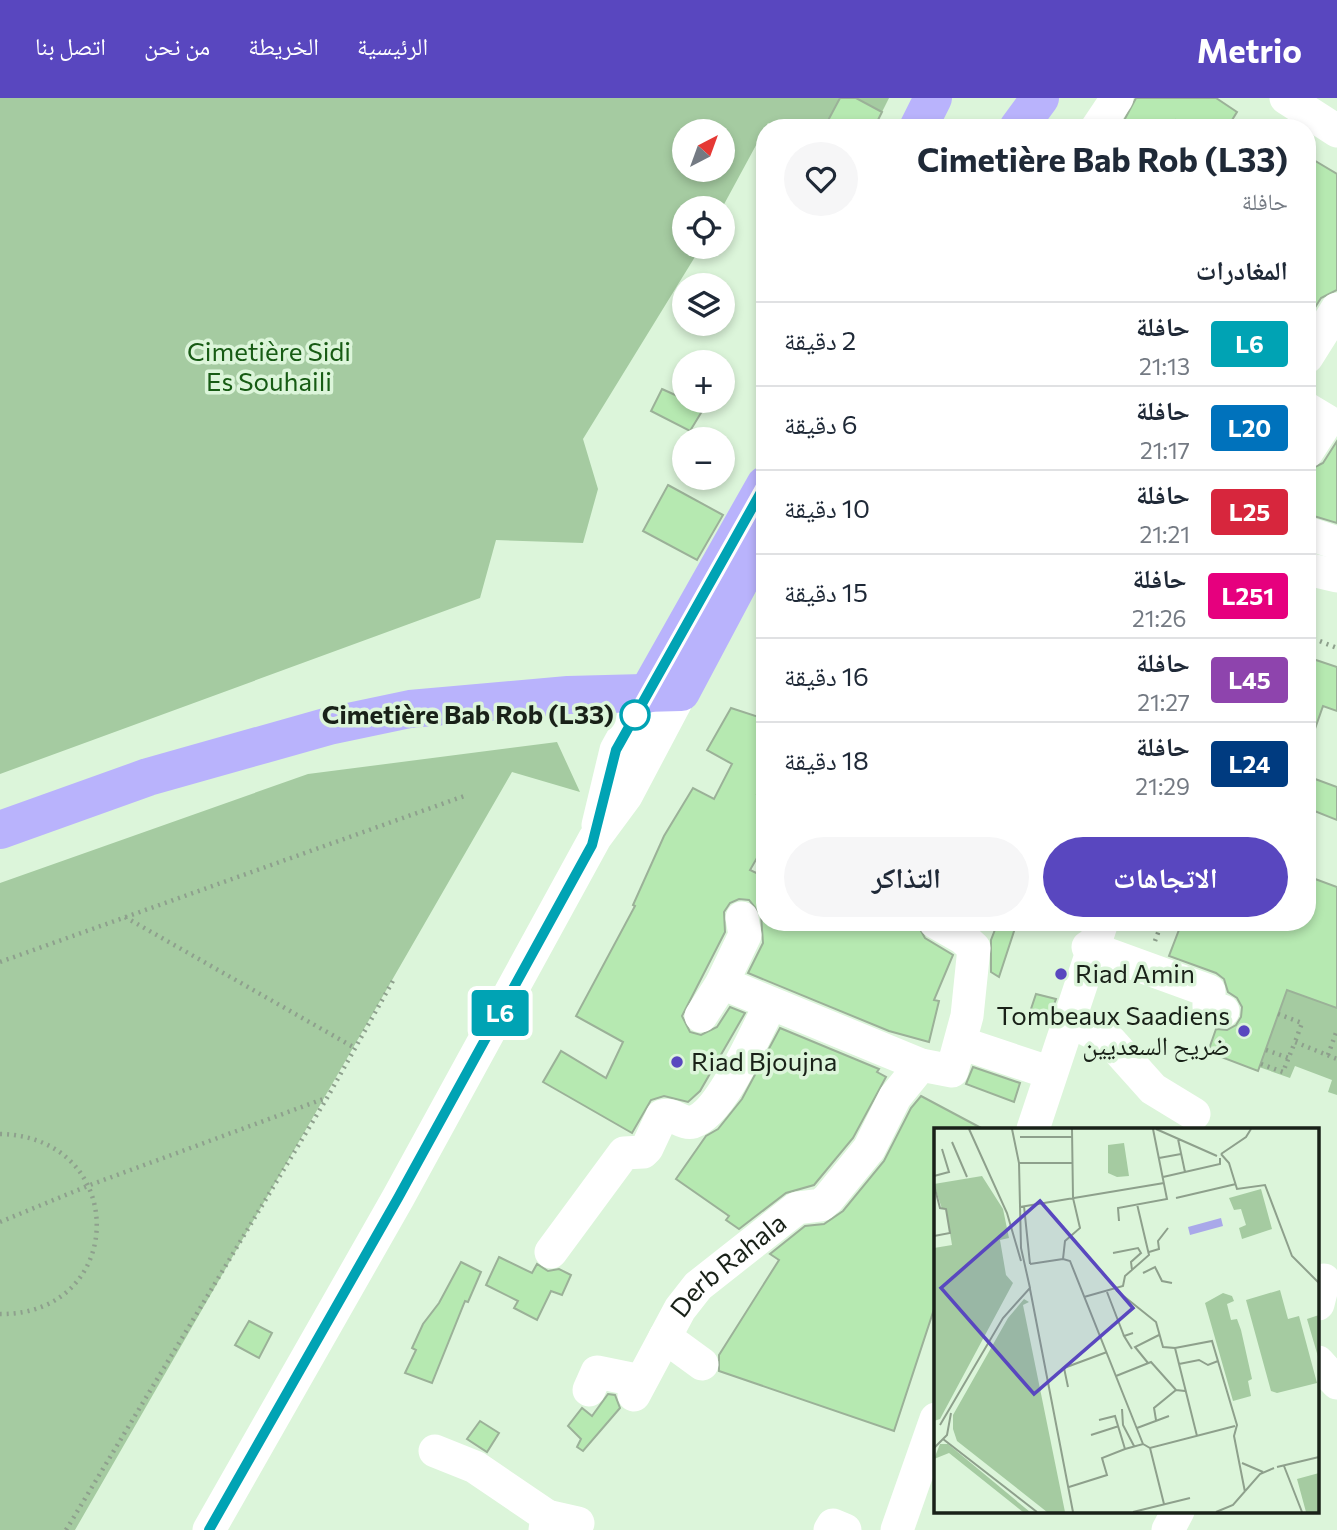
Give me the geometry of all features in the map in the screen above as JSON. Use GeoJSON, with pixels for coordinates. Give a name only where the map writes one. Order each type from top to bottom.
{"type":"FeatureCollection","features":[{"type":"Feature","properties":{"kind":"main road"},"geometry":{"type":"LineString","coordinates":[[922,119],[933,98]]}},
{"type":"Feature","properties":{"kind":"main road"},"geometry":{"type":"LineString","coordinates":[[1025,119],[1040,98]]}},
{"type":"Feature","properties":{"kind":"main road"},"geometry":{"type":"LineString","coordinates":[[664,693],[756,504]]}},
{"type":"Feature","properties":{"kind":"main road"},"geometry":{"type":"LineString","coordinates":[[664,693],[756,548]]}},
{"type":"Feature","properties":{"kind":"main road"},"geometry":{"type":"LineString","coordinates":[[0,830],[148,777],[329,726],[410,709],[568,695],[664,693]]}},
{"type":"Feature","properties":{"kind":"street"},"geometry":{"type":"LineString","coordinates":[[1103,119],[1117,98]]}},
{"type":"Feature","properties":{"kind":"street"},"geometry":{"type":"LineString","coordinates":[[1286,98],[1337,131]]}},
{"type":"Feature","properties":{"kind":"street"},"geometry":{"type":"LineString","coordinates":[[1316,343],[1337,309]]}},
{"type":"Feature","properties":{"kind":"street"},"geometry":{"type":"LineString","coordinates":[[1316,414],[1327,421],[1316,438]]}},
{"type":"Feature","properties":{"kind":"street"},"geometry":{"type":"LineString","coordinates":[[1316,537],[1337,543]]}},
{"type":"Feature","properties":{"kind":"street"},"geometry":{"type":"LineString","coordinates":[[1316,571],[1337,576]]}},
{"type":"Feature","properties":{"kind":"street"},"geometry":{"type":"LineString","coordinates":[[209,1530],[398,1198],[595,838],[616,750],[664,693]]}},
{"type":"Feature","properties":{"kind":"street"},"geometry":{"type":"LineString","coordinates":[[701,1016],[722,983],[745,935],[741,918]]}},
{"type":"Feature","properties":{"kind":"street"},"geometry":{"type":"LineString","coordinates":[[722,983],[920,1065],[952,1071],[961,1043],[974,948],[955,931]]}},
{"type":"Feature","properties":{"kind":"street"},"geometry":{"type":"LineString","coordinates":[[1033,1128],[1094,939],[1209,991],[1209,1007],[1223,1011]]}},
{"type":"Feature","properties":{"kind":"street"},"geometry":{"type":"LineString","coordinates":[[551,1252],[624,1153],[643,1152],[632,1142],[662,1116],[670,1115],[694,1122],[718,1099],[730,1083],[770,1005]]}},
{"type":"Feature","properties":{"kind":"street"},"geometry":{"type":"LineString","coordinates":[[1069,1021],[1110,1041],[1153,1089],[1194,1114]]}},
{"type":"Feature","properties":{"kind":"street"},"geometry":{"type":"LineString","coordinates":[[961,1043],[1051,1073]]}},
{"type":"Feature","properties":{"kind":"street","name":"Derb Rahala"},"geometry":{"type":"LineString","coordinates":[[589,1390],[597,1372],[638,1388],[680,1309],[698,1286],[797,1208],[821,1205],[828,1199],[869,1149],[895,1097],[920,1065]]}},
{"type":"Feature","properties":{"kind":"street"},"geometry":{"type":"LineString","coordinates":[[665,1337],[702,1364]]}},
{"type":"Feature","properties":{"kind":"street"},"geometry":{"type":"LineString","coordinates":[[1320,1364],[1337,1383]]}},
{"type":"Feature","properties":{"kind":"street"},"geometry":{"type":"LineString","coordinates":[[897,1530],[934,1425]]}},
{"type":"Feature","properties":{"kind":"street"},"geometry":{"type":"LineString","coordinates":[[435,1451],[475,1468],[557,1523]]}},
{"type":"Feature","properties":{"kind":"street"},"geometry":{"type":"LineString","coordinates":[[1168,1530],[1177,1512]]}},
{"type":"Feature","properties":{"kind":"street"},"geometry":{"type":"LineString","coordinates":[[830,1530],[833,1525],[845,1530]]}},
{"type":"Feature","properties":{"kind":"path"},"geometry":{"type":"LineString","coordinates":[[1316,640],[1337,648]]}},
{"type":"Feature","properties":{"kind":"path"},"geometry":{"type":"LineString","coordinates":[[0,962],[467,796]]}},
{"type":"Feature","properties":{"kind":"path"},"geometry":{"type":"LineString","coordinates":[[125,917],[355,1048]]}},
{"type":"Feature","properties":{"kind":"path"},"geometry":{"type":"LineString","coordinates":[[66,1530],[327,1098],[394,979]]}},
{"type":"Feature","properties":{"kind":"path"},"geometry":{"type":"LineString","coordinates":[[1261,1064],[1283,1072],[1302,1023],[1278,1014]]}},
{"type":"Feature","properties":{"kind":"path"},"geometry":{"type":"LineString","coordinates":[[1328,1055],[1337,1030]]}},
{"type":"Feature","properties":{"kind":"path"},"geometry":{"type":"LineString","coordinates":[[1295,1042],[1337,1059]]}},
{"type":"Feature","properties":{"kind":"path"},"geometry":{"type":"LineString","coordinates":[[1266,1050],[1289,1058]]}},
{"type":"Feature","properties":{"kind":"path"},"geometry":{"type":"LineString","coordinates":[[0,1222],[90,1185],[327,1098]]}},
{"type":"Feature","properties":{"kind":"path"},"geometry":{"type":"LineString","coordinates":[[0,1134],[24,1135],[50,1144],[73,1161],[90,1185],[98,1215],[96,1246],[83,1275],[61,1298],[33,1311],[0,1314]]}},
{"type":"Feature","properties":{"kind":"green space","name":"Cimetière Sidi Es Souhaili"},"geometry":{"type":"Polygon","coordinates":[[[0,98],[889,98],[878,119],[756,119],[756,145],[728,196],[672,196],[672,259],[694,259],[685,273],[672,273],[672,294],[583,439],[598,489],[583,543],[496,540],[480,598],[0,774],[0,98]]]}},
{"type":"Feature","properties":{"kind":"green space"},"geometry":{"type":"Polygon","coordinates":[[[557,742],[580,792],[512,772],[75,1530],[0,1530],[0,883],[308,774],[557,742]]]}},
{"type":"Feature","properties":{"kind":"green space"},"geometry":{"type":"Polygon","coordinates":[[[1290,982],[1337,1008],[1337,1095],[1328,1092],[1332,1080],[1295,1066],[1290,1078],[1259,1067],[1290,982]]]}},
{"type":"Feature","properties":{"kind":"building"},"geometry":{"type":"Polygon","coordinates":[[[840,98],[856,98],[882,112],[878,119],[829,119],[840,98]]]}},
{"type":"Feature","properties":{"kind":"building"},"geometry":{"type":"Polygon","coordinates":[[[1136,98],[1216,98],[1237,112],[1233,119],[1125,119],[1136,98]]]}},
{"type":"Feature","properties":{"kind":"building"},"geometry":{"type":"Polygon","coordinates":[[[1316,161],[1337,174],[1337,290],[1321,298],[1316,306],[1316,161]]]}},
{"type":"Feature","properties":{"kind":"building"},"geometry":{"type":"Polygon","coordinates":[[[662,389],[672,394],[672,413],[701,413],[692,427],[682,427],[651,411],[662,389]]]}},
{"type":"Feature","properties":{"kind":"building"},"geometry":{"type":"Polygon","coordinates":[[[1337,441],[1337,523],[1316,517],[1316,466],[1323,463],[1337,441]]]}},
{"type":"Feature","properties":{"kind":"building"},"geometry":{"type":"Polygon","coordinates":[[[668,485],[672,490],[677,490],[723,515],[697,560],[643,531],[668,485]]]}},
{"type":"Feature","properties":{"kind":"building"},"geometry":{"type":"Polygon","coordinates":[[[1316,660],[1337,667],[1337,711],[1323,706],[1316,726],[1316,660]]]}},
{"type":"Feature","properties":{"kind":"building"},"geometry":{"type":"Polygon","coordinates":[[[731,708],[756,716],[756,860],[750,870],[756,873],[756,909],[749,900],[739,899],[730,903],[724,912],[725,932],[682,1016],[690,1032],[701,1035],[717,1027],[730,1007],[745,1013],[700,1091],[688,1102],[664,1096],[651,1100],[632,1133],[543,1082],[561,1051],[606,1078],[623,1042],[576,1016],[635,906],[633,905],[664,836],[693,788],[714,799],[732,764],[707,750],[731,708]]]}},
{"type":"Feature","properties":{"kind":"building"},"geometry":{"type":"Polygon","coordinates":[[[1316,779],[1337,787],[1337,820],[1316,812],[1316,779]]]}},
{"type":"Feature","properties":{"kind":"building"},"geometry":{"type":"Polygon","coordinates":[[[1316,879],[1337,887],[1337,1008],[1287,990],[1258,1071],[1208,1052],[1216,1029],[1227,1030],[1236,1025],[1241,1017],[1242,1007],[1237,998],[1228,992],[1224,979],[1216,973],[1169,956],[1179,931],[1316,931],[1316,879]]]}},
{"type":"Feature","properties":{"kind":"building"},"geometry":{"type":"Polygon","coordinates":[[[762,931],[921,931],[925,938],[953,955],[934,1000],[939,1001],[929,1042],[889,1031],[748,973],[763,943],[762,931]]]}},
{"type":"Feature","properties":{"kind":"building"},"geometry":{"type":"Polygon","coordinates":[[[994,931],[1014,931],[999,977],[991,972],[991,940],[994,931]]]}},
{"type":"Feature","properties":{"kind":"building"},"geometry":{"type":"Polygon","coordinates":[[[1036,994],[1056,999],[1048,1022],[1030,1012],[1036,994]]]}},
{"type":"Feature","properties":{"kind":"building"},"geometry":{"type":"Polygon","coordinates":[[[780,1028],[879,1069],[877,1072],[886,1077],[853,1138],[814,1185],[786,1193],[739,1229],[726,1220],[729,1216],[676,1179],[706,1136],[718,1129],[742,1099],[780,1028]]]}},
{"type":"Feature","properties":{"kind":"building"},"geometry":{"type":"Polygon","coordinates":[[[973,1067],[1020,1083],[1014,1102],[966,1084],[973,1067]]]}},
{"type":"Feature","properties":{"kind":"building"},"geometry":{"type":"Polygon","coordinates":[[[921,1096],[981,1128],[934,1128],[934,1309],[894,1431],[719,1371],[719,1355],[779,1260],[770,1254],[805,1226],[824,1224],[843,1211],[884,1161],[911,1108],[921,1096]]]}},
{"type":"Feature","properties":{"kind":"building"},"geometry":{"type":"Polygon","coordinates":[[[499,1257],[532,1273],[537,1264],[548,1271],[559,1269],[571,1275],[562,1295],[551,1291],[537,1320],[514,1308],[518,1301],[486,1285],[499,1257]]]}},
{"type":"Feature","properties":{"kind":"building"},"geometry":{"type":"Polygon","coordinates":[[[461,1262],[481,1272],[468,1302],[465,1301],[432,1383],[405,1373],[416,1350],[412,1348],[423,1324],[439,1303],[461,1262]]]}},
{"type":"Feature","properties":{"kind":"building"},"geometry":{"type":"Polygon","coordinates":[[[249,1321],[272,1333],[259,1358],[235,1345],[249,1321]]]}},
{"type":"Feature","properties":{"kind":"building"},"geometry":{"type":"Polygon","coordinates":[[[608,1394],[615,1395],[620,1408],[583,1451],[577,1447],[581,1439],[568,1426],[582,1408],[592,1416],[608,1394]]]}},
{"type":"Feature","properties":{"kind":"building"},"geometry":{"type":"Polygon","coordinates":[[[480,1421],[499,1433],[487,1452],[467,1439],[480,1421]]]}},
{"type":"Feature","properties":{"kind":"bus line","name":"L6"},"geometry":{"type":"LineString","coordinates":[[209,1530],[398,1198],[592,845],[616,750],[756,502]]}},
{"type":"Feature","properties":{"kind":"place","name":"Cimetière Bab Rob (L33)"},"geometry":{"type":"Point","coordinates":[635,715]}},
{"type":"Feature","properties":{"kind":"place","name":"Riad Amin"},"geometry":{"type":"Point","coordinates":[1061,974]}},
{"type":"Feature","properties":{"kind":"place","name":"Tombeaux Saadiens ضريح السعديين"},"geometry":{"type":"Point","coordinates":[1244,1031]}},
{"type":"Feature","properties":{"kind":"place","name":"Riad Bjoujna"},"geometry":{"type":"Point","coordinates":[677,1062]}}]}
